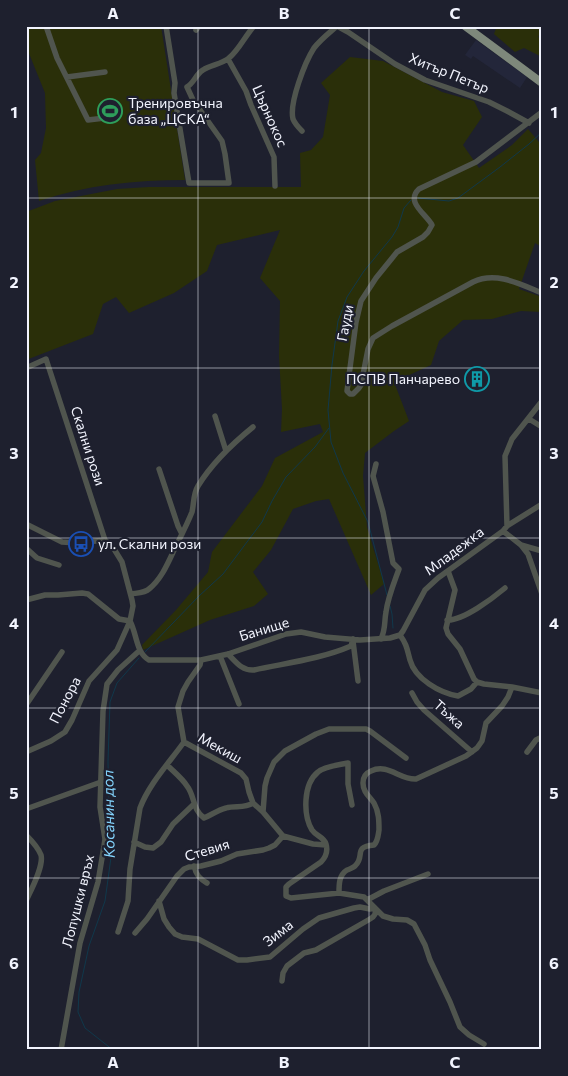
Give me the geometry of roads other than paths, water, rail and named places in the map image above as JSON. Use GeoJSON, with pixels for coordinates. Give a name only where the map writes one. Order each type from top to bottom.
{"type":"FeatureCollection","features":[{"type":"Feature","properties":{"kind":"main road"},"geometry":{"type":"LineString","coordinates":[[465,26],[542,83]]}},
{"type":"Feature","properties":{"kind":"street"},"geometry":{"type":"LineString","coordinates":[[46,26],[57,58],[88,120],[113,117]]}},
{"type":"Feature","properties":{"kind":"street"},"geometry":{"type":"LineString","coordinates":[[166,26],[175,83],[174,93],[189,183],[229,183],[222,142],[193,100],[187,87],[175,83]]}},
{"type":"Feature","properties":{"kind":"street"},"geometry":{"type":"LineString","coordinates":[[187,87],[193,83],[202,71],[228,59],[254,26]]}},
{"type":"Feature","properties":{"kind":"street"},"geometry":{"type":"LineString","coordinates":[[302,131],[296,125],[292,113],[301,76],[315,47],[337,26]]}},
{"type":"Feature","properties":{"kind":"street","name":"Хитър Петър"},"geometry":{"type":"LineString","coordinates":[[337,26],[395,64],[425,80],[489,102],[529,123]]}},
{"type":"Feature","properties":{"kind":"street","name":"Църнокос"},"geometry":{"type":"LineString","coordinates":[[228,59],[246,91],[274,157],[275,186]]}},
{"type":"Feature","properties":{"kind":"street"},"geometry":{"type":"LineString","coordinates":[[67,77],[105,72]]}},
{"type":"Feature","properties":{"kind":"street","name":"Гауди"},"geometry":{"type":"LineString","coordinates":[[542,112],[476,162],[419,189],[415,193],[415,202],[418,208],[430,220],[431,228],[423,237],[397,252],[376,278],[362,301],[356,322],[347,391],[353,394],[361,385],[368,348],[374,338],[392,326],[473,282],[485,278],[498,278],[542,293]]}},
{"type":"Feature","properties":{"kind":"street","name":"Скални рози"},"geometry":{"type":"LineString","coordinates":[[26,368],[46,359],[105,540],[119,556],[131,594],[133,606],[130,621]]}},
{"type":"Feature","properties":{"kind":"street"},"geometry":{"type":"LineString","coordinates":[[542,401],[512,439],[505,456],[505,529],[528,554],[542,594]]}},
{"type":"Feature","properties":{"kind":"street"},"geometry":{"type":"LineString","coordinates":[[215,416],[226,451]]}},
{"type":"Feature","properties":{"kind":"street"},"geometry":{"type":"LineString","coordinates":[[528,419],[542,427]]}},
{"type":"Feature","properties":{"kind":"street"},"geometry":{"type":"LineString","coordinates":[[131,594],[148,590],[164,572],[187,526],[193,509],[196,487],[217,460],[252,427]]}},
{"type":"Feature","properties":{"kind":"street"},"geometry":{"type":"LineString","coordinates":[[376,464],[373,476],[383,512],[393,563],[399,569],[385,613],[386,626],[381,639]]}},
{"type":"Feature","properties":{"kind":"street"},"geometry":{"type":"LineString","coordinates":[[159,469],[182,534]]}},
{"type":"Feature","properties":{"kind":"street","name":"Младежка"},"geometry":{"type":"LineString","coordinates":[[400,635],[425,590],[438,578],[542,504]]}},
{"type":"Feature","properties":{"kind":"street"},"geometry":{"type":"LineString","coordinates":[[26,524],[62,542],[105,540]]}},
{"type":"Feature","properties":{"kind":"street"},"geometry":{"type":"LineString","coordinates":[[521,545],[542,551]]}},
{"type":"Feature","properties":{"kind":"street"},"geometry":{"type":"LineString","coordinates":[[26,548],[37,558],[59,565]]}},
{"type":"Feature","properties":{"kind":"street"},"geometry":{"type":"LineString","coordinates":[[448,571],[455,590],[446,631],[460,649],[474,679],[484,684],[542,693]]}},
{"type":"Feature","properties":{"kind":"street"},"geometry":{"type":"LineString","coordinates":[[447,620],[453,620],[485,604],[505,588]]}},
{"type":"Feature","properties":{"kind":"street"},"geometry":{"type":"LineString","coordinates":[[26,600],[45,595],[88,594],[121,620],[130,621],[134,629],[139,651]]}},
{"type":"Feature","properties":{"kind":"street","name":"Понора"},"geometry":{"type":"LineString","coordinates":[[26,752],[51,741],[65,732],[89,681],[117,650],[130,621]]}},
{"type":"Feature","properties":{"kind":"street","name":"Банище"},"geometry":{"type":"LineString","coordinates":[[139,651],[149,660],[201,660],[228,654],[273,638],[301,632],[325,638],[370,640],[400,635]]}},
{"type":"Feature","properties":{"kind":"street"},"geometry":{"type":"LineString","coordinates":[[400,635],[408,650],[410,662],[419,676],[430,685],[442,692],[458,696],[471,689],[477,682]]}},
{"type":"Feature","properties":{"kind":"street"},"geometry":{"type":"LineString","coordinates":[[228,654],[243,669],[254,670],[341,651],[351,646],[353,639]]}},
{"type":"Feature","properties":{"kind":"street"},"geometry":{"type":"LineString","coordinates":[[353,639],[358,681]]}},
{"type":"Feature","properties":{"kind":"street","name":"Лопушки връх"},"geometry":{"type":"LineString","coordinates":[[61,1050],[80,943],[102,865],[105,838],[100,807],[103,711],[106,684],[139,651]]}},
{"type":"Feature","properties":{"kind":"street"},"geometry":{"type":"LineString","coordinates":[[26,705],[62,652]]}},
{"type":"Feature","properties":{"kind":"street"},"geometry":{"type":"LineString","coordinates":[[220,656],[239,704]]}},
{"type":"Feature","properties":{"kind":"street","name":"Мекиш"},"geometry":{"type":"LineString","coordinates":[[201,660],[200,665],[183,691],[178,707],[184,742],[241,773],[246,779],[253,803]]}},
{"type":"Feature","properties":{"kind":"street"},"geometry":{"type":"LineString","coordinates":[[339,893],[340,879],[343,874],[356,865],[362,848],[376,844],[377,841],[379,817],[374,804],[364,790],[363,780],[366,774],[375,769],[382,768],[411,779],[416,779],[472,752],[482,741],[486,723],[502,706],[512,687]]}},
{"type":"Feature","properties":{"kind":"street","name":"Тъжа"},"geometry":{"type":"LineString","coordinates":[[412,693],[424,710],[472,752]]}},
{"type":"Feature","properties":{"kind":"street"},"geometry":{"type":"LineString","coordinates":[[263,812],[265,786],[274,762],[285,750],[322,731],[366,729],[406,758]]}},
{"type":"Feature","properties":{"kind":"street"},"geometry":{"type":"LineString","coordinates":[[527,752],[536,740],[542,737]]}},
{"type":"Feature","properties":{"kind":"street"},"geometry":{"type":"LineString","coordinates":[[118,932],[128,901],[130,869],[143,799],[184,742]]}},
{"type":"Feature","properties":{"kind":"street"},"geometry":{"type":"LineString","coordinates":[[352,805],[348,784],[348,764],[327,768],[318,772],[306,793],[306,811],[314,832],[324,840],[327,851],[324,858],[286,887],[286,896],[290,898],[339,893],[364,897],[383,916],[406,920],[414,924],[460,1027],[484,1044]]}},
{"type":"Feature","properties":{"kind":"street"},"geometry":{"type":"LineString","coordinates":[[167,765],[188,786],[194,804],[199,814],[204,818],[224,809],[239,808],[253,803],[263,812],[282,836],[313,844],[326,845]]}},
{"type":"Feature","properties":{"kind":"street"},"geometry":{"type":"LineString","coordinates":[[26,809],[102,782]]}},
{"type":"Feature","properties":{"kind":"street"},"geometry":{"type":"LineString","coordinates":[[134,842],[153,848],[161,842],[173,824],[194,804]]}},
{"type":"Feature","properties":{"kind":"street"},"geometry":{"type":"LineString","coordinates":[[26,835],[38,848],[42,859],[26,901]]}},
{"type":"Feature","properties":{"kind":"street","name":"Стевия"},"geometry":{"type":"LineString","coordinates":[[135,933],[184,869],[221,861],[237,854],[269,848],[275,845],[282,836]]}},
{"type":"Feature","properties":{"kind":"street"},"geometry":{"type":"LineString","coordinates":[[194,866],[200,879],[207,883]]}},
{"type":"Feature","properties":{"kind":"street"},"geometry":{"type":"LineString","coordinates":[[367,900],[384,891],[428,874]]}},
{"type":"Feature","properties":{"kind":"street","name":"Зима"},"geometry":{"type":"LineString","coordinates":[[159,901],[164,919],[175,934],[182,937],[198,938],[238,960],[270,957],[302,929],[319,918],[354,908],[375,908]]}},
{"type":"Feature","properties":{"kind":"street"},"geometry":{"type":"LineString","coordinates":[[282,980],[287,966],[304,953],[316,950],[375,916],[375,908]]}},
{"type":"Feature","properties":{"kind":"waterway"},"geometry":{"type":"LineString","coordinates":[[418,198],[449,201],[458,198],[500,167],[542,132]]}},
{"type":"Feature","properties":{"kind":"waterway"},"geometry":{"type":"LineString","coordinates":[[387,595],[368,522],[343,473],[331,442],[328,410],[338,321],[347,297],[364,271],[392,237],[398,227],[404,208],[411,200]]}},
{"type":"Feature","properties":{"kind":"waterway","name":"Косанин дол"},"geometry":{"type":"LineString","coordinates":[[145,652],[223,574],[262,522],[286,477],[315,447],[329,428]]}},
{"type":"Feature","properties":{"kind":"waterway"},"geometry":{"type":"LineString","coordinates":[[390,606],[393,628]]}},
{"type":"Feature","properties":{"kind":"waterway","name":"Косанин дол"},"geometry":{"type":"LineString","coordinates":[[113,1050],[85,1028],[78,1012],[79,992],[89,946],[105,901],[112,850],[108,761],[110,702],[117,683],[139,658]]}},
{"type":"Feature","properties":{"kind":"place","name":"Тренировъчна база „ЦСКА“"},"geometry":{"type":"Point","coordinates":[110,111]}},
{"type":"Feature","properties":{"kind":"place","name":"ПСПВ Панчарево"},"geometry":{"type":"Point","coordinates":[477,379]}},
{"type":"Feature","properties":{"kind":"place","name":"ул. Скални рози"},"geometry":{"type":"Point","coordinates":[81,544]}}]}
